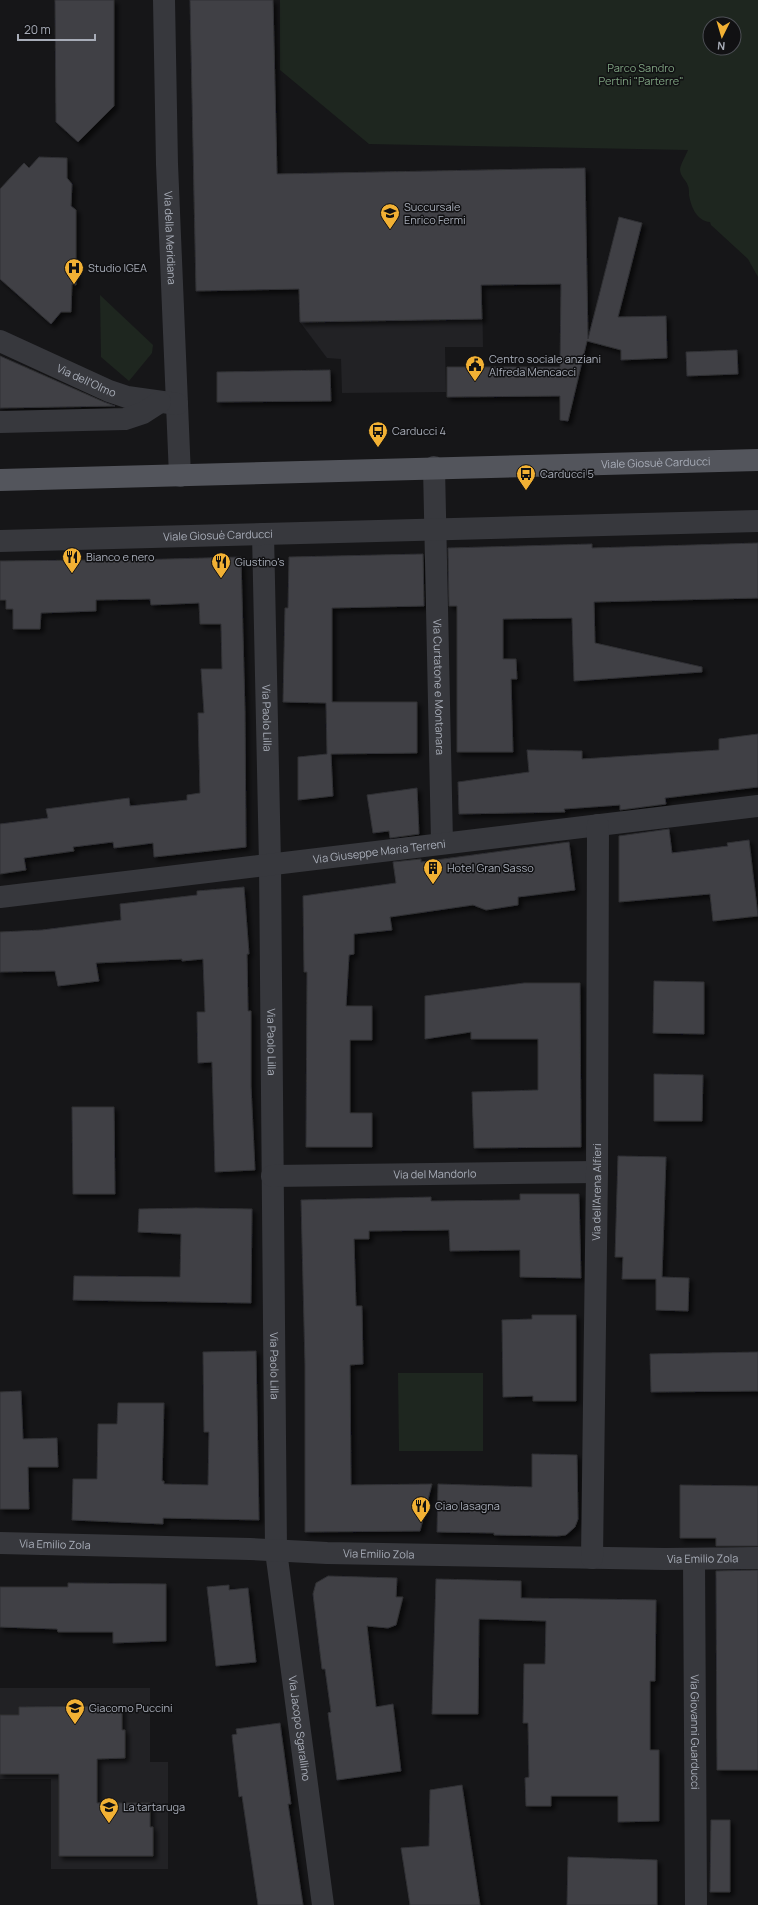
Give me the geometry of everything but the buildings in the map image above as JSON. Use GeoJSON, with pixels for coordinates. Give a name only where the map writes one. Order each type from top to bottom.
{"type":"FeatureCollection","features":[{"type":"Feature","properties":{"kind":"main road","name":"Viale Giosuè Carducci"},"geometry":{"type":"LineString","coordinates":[[0,480],[180,476],[434,467],[758,460]]}},
{"type":"Feature","properties":{"kind":"street","name":"Via della Meridiana"},"geometry":{"type":"LineString","coordinates":[[164,0],[169,403],[180,476]]}},
{"type":"Feature","properties":{"kind":"street","name":"Via dell'Olmo"},"geometry":{"type":"LineString","coordinates":[[0,340],[127,398],[169,403]]}},
{"type":"Feature","properties":{"kind":"street"},"geometry":{"type":"LineString","coordinates":[[0,422],[125,419],[169,403]]}},
{"type":"Feature","properties":{"kind":"street"},"geometry":{"type":"LineString","coordinates":[[434,467],[435,530]]}},
{"type":"Feature","properties":{"kind":"street","name":"Viale Giosuè Carducci"},"geometry":{"type":"LineString","coordinates":[[0,541],[758,521]]}},
{"type":"Feature","properties":{"kind":"street","name":"Via Curtatone e Montanara"},"geometry":{"type":"LineString","coordinates":[[435,530],[442,843]]}},
{"type":"Feature","properties":{"kind":"street","name":"Via Paolo Lilla"},"geometry":{"type":"LineString","coordinates":[[263,534],[270,864],[276,1551]]}},
{"type":"Feature","properties":{"kind":"street","name":"Via Giuseppe Maria Terreni"},"geometry":{"type":"LineString","coordinates":[[0,897],[758,806]]}},
{"type":"Feature","properties":{"kind":"street","name":"Via dell'Arena Alfieri"},"geometry":{"type":"LineString","coordinates":[[592,1558],[597,1172],[598,825]]}},
{"type":"Feature","properties":{"kind":"street","name":"Via del Mandorlo"},"geometry":{"type":"LineString","coordinates":[[272,1176],[597,1172]]}},
{"type":"Feature","properties":{"kind":"street","name":"Via Emilio Zola"},"geometry":{"type":"LineString","coordinates":[[0,1543],[592,1558],[758,1558]]}},
{"type":"Feature","properties":{"kind":"street","name":"Via Jacopo Sgarallino"},"geometry":{"type":"LineString","coordinates":[[276,1551],[323,1905]]}},
{"type":"Feature","properties":{"kind":"street","name":"Via Giovanni Guarducci"},"geometry":{"type":"LineString","coordinates":[[694,1559],[696,1905]]}},
{"type":"Feature","properties":{"kind":"shaded area","name":"Succursale Enrico Fermi"},"geometry":{"type":"Polygon","coordinates":[[[585,168],[587,284],[482,285],[483,347],[445,347],[446,392],[342,393],[341,359],[327,358],[300,322],[299,289],[196,291],[193,175],[585,168]]]}},
{"type":"Feature","properties":{"kind":"shaded area"},"geometry":{"type":"Polygon","coordinates":[[[0,1688],[150,1688],[150,1762],[168,1762],[168,1869],[51,1869],[51,1779],[0,1779],[0,1688]]]}},
{"type":"Feature","properties":{"kind":"green space","name":"Parco Sandro Pertini \"Parterre\""},"geometry":{"type":"Polygon","coordinates":[[[280,0],[758,0],[758,277],[748,259],[711,225],[710,222],[705,221],[695,213],[690,200],[688,187],[680,169],[688,150],[369,144],[280,70],[280,0]]]}},
{"type":"Feature","properties":{"kind":"green space"},"geometry":{"type":"Polygon","coordinates":[[[100,295],[153,345],[152,353],[129,381],[101,357],[100,295]]]}},
{"type":"Feature","properties":{"kind":"green space"},"geometry":{"type":"Polygon","coordinates":[[[398,1373],[483,1373],[483,1451],[399,1451],[398,1373]]]}},
{"type":"Feature","properties":{"kind":"place","name":"Succursale Enrico Fermi"},"geometry":{"type":"Point","coordinates":[390,230]}},
{"type":"Feature","properties":{"kind":"place","name":"Studio IGEA"},"geometry":{"type":"Point","coordinates":[74,285]}},
{"type":"Feature","properties":{"kind":"place","name":"Centro sociale anziani Alfreda Mencacci"},"geometry":{"type":"Point","coordinates":[475,382]}},
{"type":"Feature","properties":{"kind":"place","name":"Carducci 4"},"geometry":{"type":"Point","coordinates":[378,448]}},
{"type":"Feature","properties":{"kind":"place","name":"Carducci 5"},"geometry":{"type":"Point","coordinates":[526,491]}},
{"type":"Feature","properties":{"kind":"place","name":"Bianco e nero"},"geometry":{"type":"Point","coordinates":[72,574]}},
{"type":"Feature","properties":{"kind":"place","name":"Giustino's"},"geometry":{"type":"Point","coordinates":[221,579]}},
{"type":"Feature","properties":{"kind":"place","name":"Hotel Gran Sasso"},"geometry":{"type":"Point","coordinates":[433,885]}},
{"type":"Feature","properties":{"kind":"place","name":"Ciao lasagna"},"geometry":{"type":"Point","coordinates":[421,1523]}},
{"type":"Feature","properties":{"kind":"place","name":"Giacomo Puccini"},"geometry":{"type":"Point","coordinates":[75,1725]}},
{"type":"Feature","properties":{"kind":"place","name":"La tartaruga"},"geometry":{"type":"Point","coordinates":[109,1824]}}]}
